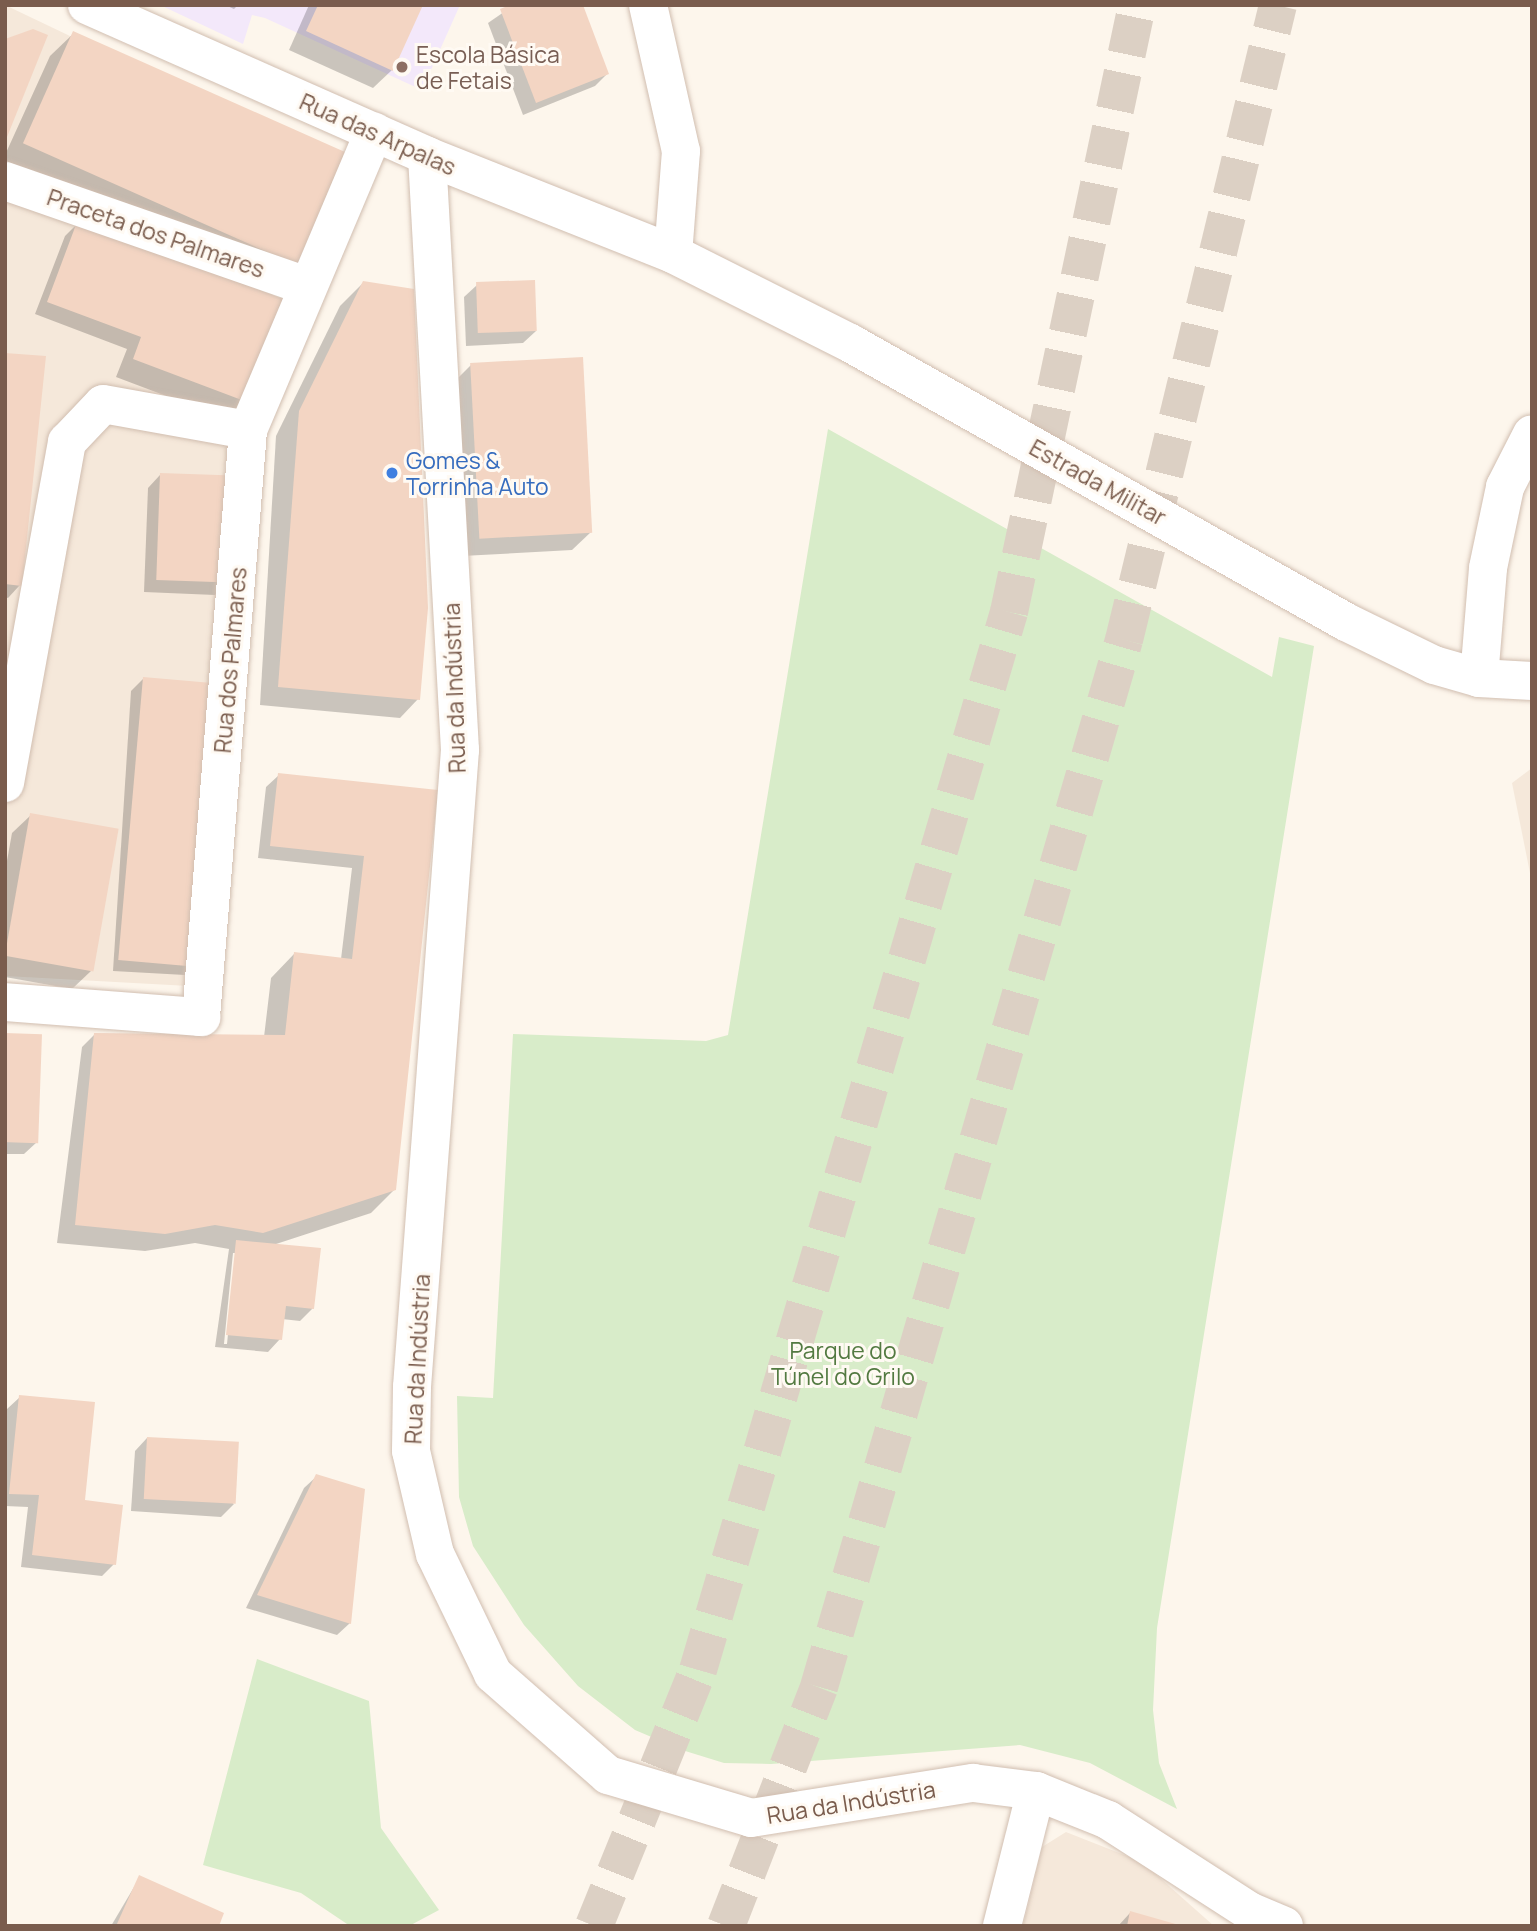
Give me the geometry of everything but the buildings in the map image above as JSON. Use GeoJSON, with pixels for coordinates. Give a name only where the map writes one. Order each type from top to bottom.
{"type":"FeatureCollection","features":[{"type":"Feature","properties":{"kind":"street","name":"Rua das Arpalas"},"geometry":{"type":"LineString","coordinates":[[87,5],[427,156],[673,254]]}},
{"type":"Feature","properties":{"kind":"street"},"geometry":{"type":"LineString","coordinates":[[648,5],[681,150],[673,254]]}},
{"type":"Feature","properties":{"kind":"street","name":"Rua dos Palmares"},"geometry":{"type":"LineString","coordinates":[[5,1002],[201,1017],[248,430],[374,132]]}},
{"type":"Feature","properties":{"kind":"street","name":"Rua da Indústria"},"geometry":{"type":"LineString","coordinates":[[427,156],[460,750],[412,1387],[411,1451],[435,1554],[493,1674],[608,1775],[751,1818],[973,1783],[1036,1791],[1108,1820],[1249,1912],[1284,1926]]}},
{"type":"Feature","properties":{"kind":"street","name":"Praceta dos Palmares"},"geometry":{"type":"LineString","coordinates":[[5,181],[307,286]]}},
{"type":"Feature","properties":{"kind":"street","name":"Estrada Militar"},"geometry":{"type":"LineString","coordinates":[[673,254],[850,343],[1346,622],[1434,665],[1479,678],[1532,681]]}},
{"type":"Feature","properties":{"kind":"street"},"geometry":{"type":"LineString","coordinates":[[5,783],[67,442],[103,404],[248,430]]}},
{"type":"Feature","properties":{"kind":"street"},"geometry":{"type":"LineString","coordinates":[[1479,678],[1488,568],[1505,486],[1532,434]]}},
{"type":"Feature","properties":{"kind":"street"},"geometry":{"type":"LineString","coordinates":[[1002,1926],[1036,1791]]}},
{"type":"Feature","properties":{"kind":"shaded area"},"geometry":{"type":"Polygon","coordinates":[[[5,5],[338,164],[277,282],[225,464],[189,986],[5,976],[5,5]]]}},
{"type":"Feature","properties":{"kind":"shaded area","name":"Escola Básica de Fetais"},"geometry":{"type":"Polygon","coordinates":[[[160,5],[460,5],[422,90],[265,18],[252,15],[243,44],[160,5]]]}},
{"type":"Feature","properties":{"kind":"shaded area"},"geometry":{"type":"Polygon","coordinates":[[[1532,768],[1532,883],[1512,783],[1532,768]]]}},
{"type":"Feature","properties":{"kind":"shaded area"},"geometry":{"type":"Polygon","coordinates":[[[1066,1832],[1142,1862],[1214,1926],[1023,1926],[1042,1847],[1066,1832]]]}},
{"type":"Feature","properties":{"kind":"green space","name":"Parque do Túnel do Grilo"},"geometry":{"type":"Polygon","coordinates":[[[828,429],[1272,677],[1279,637],[1314,646],[1157,1628],[1153,1710],[1159,1763],[1177,1809],[1090,1763],[1020,1745],[771,1764],[724,1763],[682,1750],[635,1730],[578,1686],[524,1625],[473,1546],[459,1497],[457,1396],[493,1398],[513,1034],[706,1041],[728,1035],[828,429]]]}},
{"type":"Feature","properties":{"kind":"green space"},"geometry":{"type":"Polygon","coordinates":[[[257,1659],[369,1701],[381,1828],[439,1910],[409,1926],[350,1926],[301,1893],[203,1865],[257,1659]]]}},
{"type":"Feature","properties":{"kind":"tunnel"},"geometry":{"type":"LineString","coordinates":[[594,1926],[698,1670],[1009,612],[1137,5]]}},
{"type":"Feature","properties":{"kind":"tunnel"},"geometry":{"type":"LineString","coordinates":[[726,1926],[819,1687],[1124,640],[1278,5]]}},
{"type":"Feature","properties":{"kind":"place","name":"Escola Básica de Fetais"},"geometry":{"type":"Point","coordinates":[402,67]}},
{"type":"Feature","properties":{"kind":"place","name":"Gomes & Torrinha Auto"},"geometry":{"type":"Point","coordinates":[392,473]}}]}
